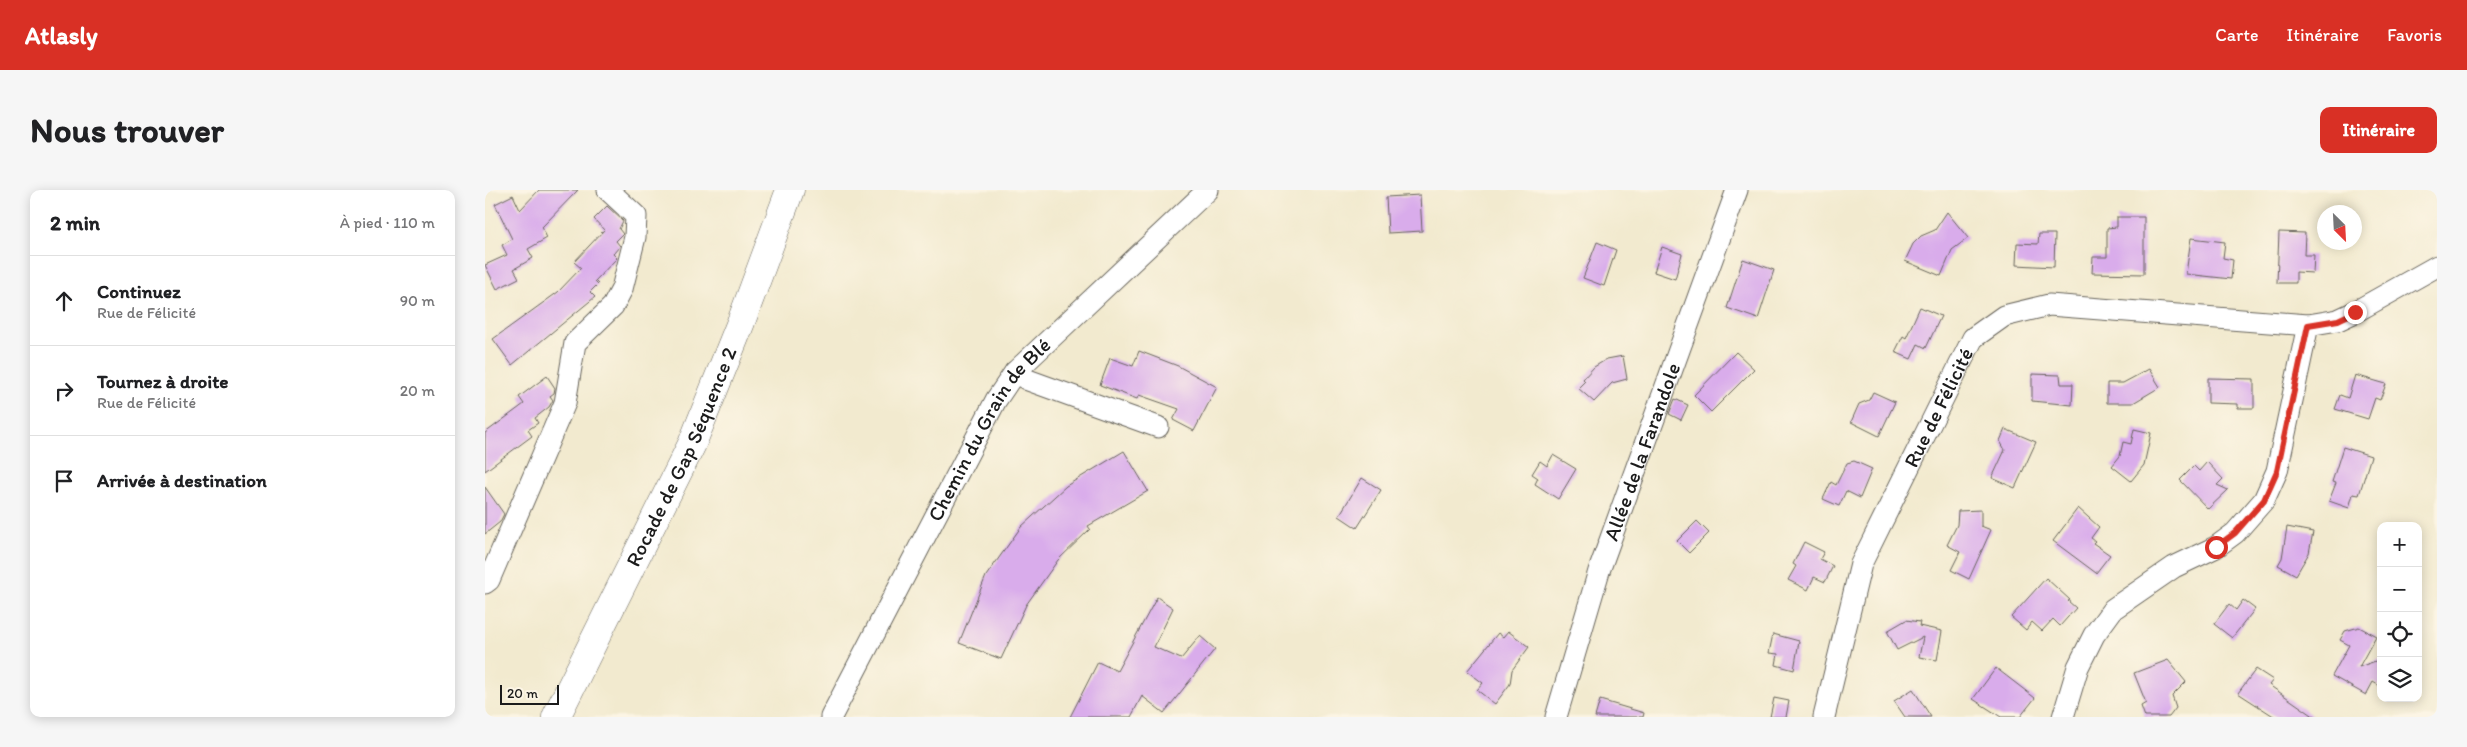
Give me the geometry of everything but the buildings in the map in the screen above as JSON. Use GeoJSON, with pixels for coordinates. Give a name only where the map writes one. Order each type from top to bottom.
{"type":"FeatureCollection","features":[{"type":"Feature","properties":{"kind":"main road","name":"Rocade de Gap Séquence 2"},"geometry":{"type":"LineString","coordinates":[[556,717],[692,444],[741,322],[790,190]]}},
{"type":"Feature","properties":{"kind":"street"},"geometry":{"type":"LineString","coordinates":[[485,583],[489,580],[565,403],[575,343],[613,306],[622,289],[635,237],[636,216],[608,190]]}},
{"type":"Feature","properties":{"kind":"street","name":"Chemin du Grain de Blé"},"geometry":{"type":"LineString","coordinates":[[831,717],[996,400],[1015,372],[1208,190]]}},
{"type":"Feature","properties":{"kind":"street","name":"Allée de la Farandole"},"geometry":{"type":"LineString","coordinates":[[1555,717],[1599,571],[1737,190]]}},
{"type":"Feature","properties":{"kind":"street","name":"Rue de Félicité"},"geometry":{"type":"LineString","coordinates":[[1824,717],[1861,564],[1973,338],[2003,316],[2049,305],[2308,325],[2338,320],[2437,266]]}},
{"type":"Feature","properties":{"kind":"street"},"geometry":{"type":"LineString","coordinates":[[2063,717],[2078,667],[2094,635],[2113,609],[2174,567],[2216,547],[2235,533],[2264,500],[2277,471],[2308,325]]}},
{"type":"Feature","properties":{"kind":"street"},"geometry":{"type":"LineString","coordinates":[[1015,372],[1028,380],[1158,427]]}},
{"type":"Feature","properties":{"kind":"route"},"geometry":{"type":"LineString","coordinates":[[2216,547],[2235,533],[2264,500],[2277,471],[2308,325],[2338,320],[2355,312]]}}]}
